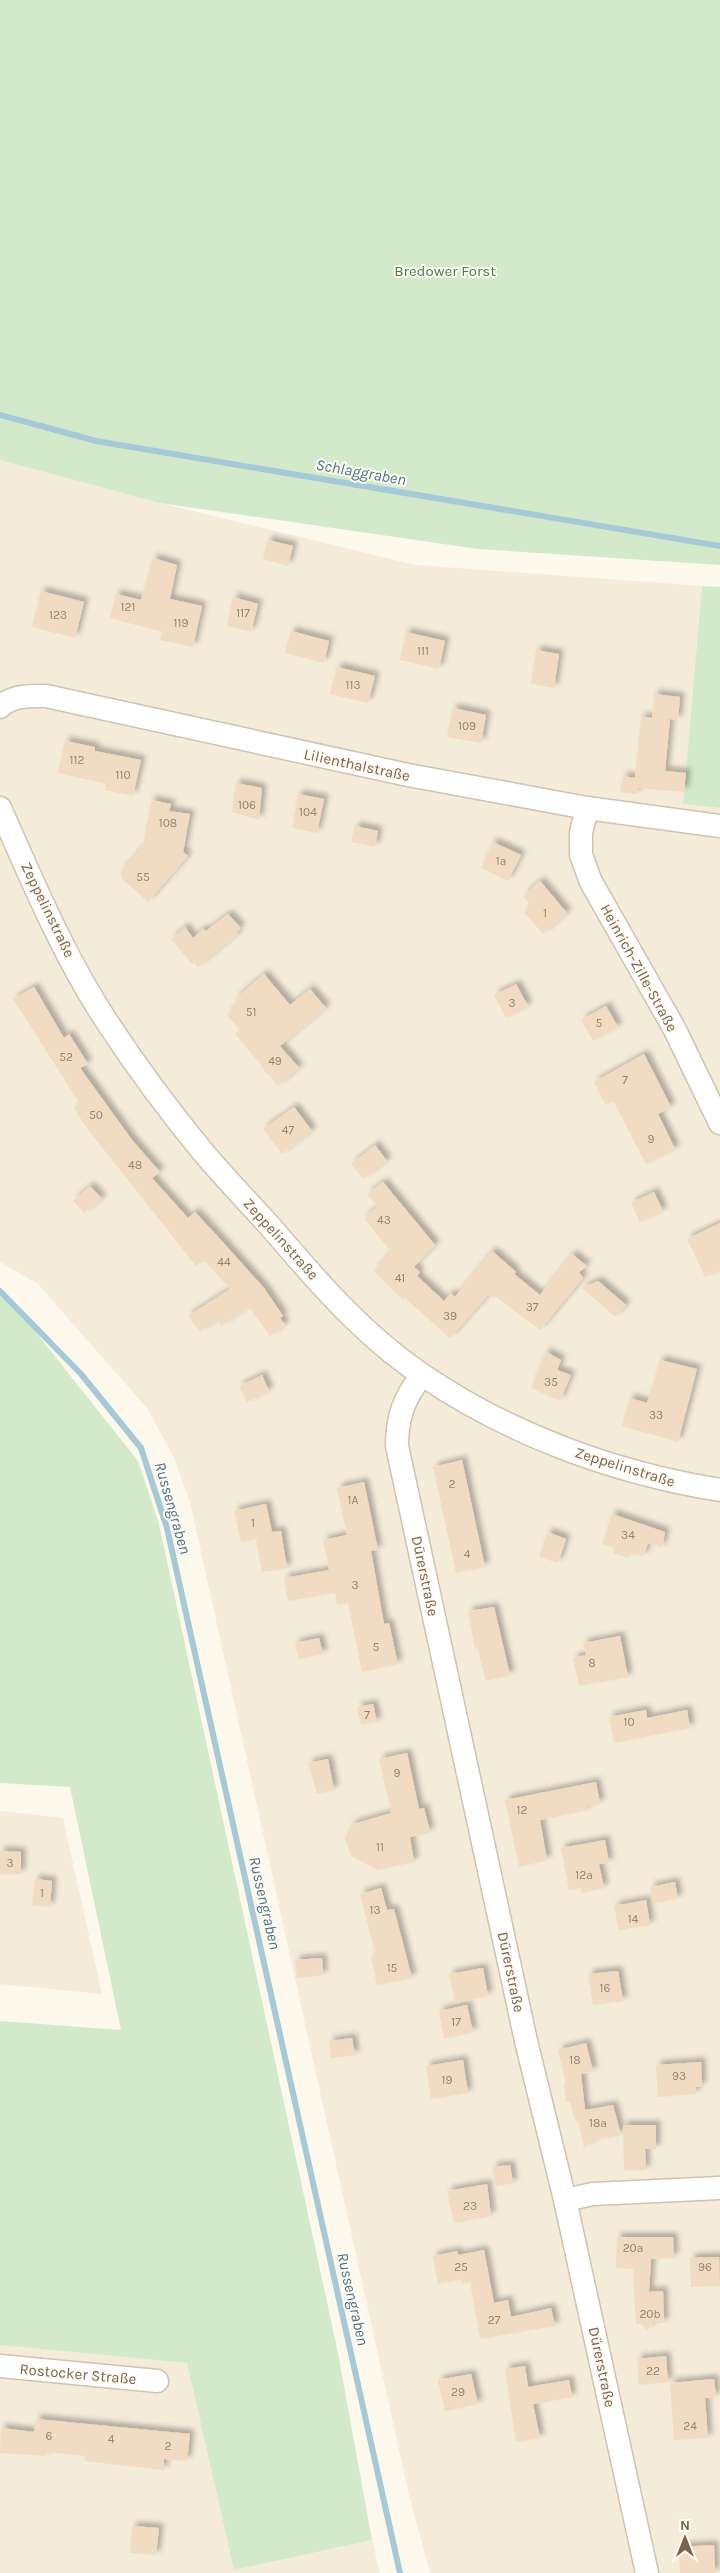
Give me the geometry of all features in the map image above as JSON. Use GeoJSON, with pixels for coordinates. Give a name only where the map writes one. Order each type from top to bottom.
{"type":"FeatureCollection","features":[{"type":"Feature","properties":{"kind":"street","name":"Lilienthalstraße"},"geometry":{"type":"LineString","coordinates":[[0,707],[5,702],[23,696],[46,696],[408,776],[588,808],[720,826]]}},
{"type":"Feature","properties":{"kind":"street","name":"Zeppelinstraße"},"geometry":{"type":"LineString","coordinates":[[0,808],[38,894],[78,971],[107,1021],[202,1151],[331,1296],[361,1325],[422,1375],[495,1417],[548,1442],[606,1464],[666,1481],[720,1490]]}},
{"type":"Feature","properties":{"kind":"street","name":"Heinrich-Zille-Straße"},"geometry":{"type":"LineString","coordinates":[[588,808],[581,834],[581,855],[591,882],[674,1028],[720,1122]]}},
{"type":"Feature","properties":{"kind":"street","name":"Dürerstraße"},"geometry":{"type":"LineString","coordinates":[[422,1375],[401,1408],[397,1427],[397,1446],[526,2041],[565,2200],[647,2573]]}},
{"type":"Feature","properties":{"kind":"street"},"geometry":{"type":"LineString","coordinates":[[565,2200],[593,2194],[720,2188]]}},
{"type":"Feature","properties":{"kind":"street","name":"Rostocker Straße"},"geometry":{"type":"LineString","coordinates":[[0,2366],[157,2381]]}},
{"type":"Feature","properties":{"kind":"shaded area"},"geometry":{"type":"Polygon","coordinates":[[[0,460],[160,503],[415,565],[702,586],[683,804],[720,808],[720,2573],[430,2573],[409,2495],[190,1502],[174,1458],[147,1408],[38,1284],[0,1262],[0,460]]]}},
{"type":"Feature","properties":{"kind":"shaded area"},"geometry":{"type":"Polygon","coordinates":[[[0,1811],[63,1818],[102,1994],[0,1984],[0,1811]]]}},
{"type":"Feature","properties":{"kind":"shaded area"},"geometry":{"type":"Polygon","coordinates":[[[0,2345],[187,2363],[234,2570],[372,2540],[380,2573],[0,2573],[0,2345]]]}},
{"type":"Feature","properties":{"kind":"green space","name":"Bredower Forst"},"geometry":{"type":"Polygon","coordinates":[[[0,0],[720,0],[720,565],[478,549],[160,503],[0,460],[0,0]]]}},
{"type":"Feature","properties":{"kind":"green space"},"geometry":{"type":"Polygon","coordinates":[[[702,586],[720,587],[720,808],[683,804],[702,586]]]}},
{"type":"Feature","properties":{"kind":"green space"},"geometry":{"type":"Polygon","coordinates":[[[0,1287],[138,1461],[159,1524],[338,2353],[372,2540],[234,2570],[187,2363],[0,2345],[0,2021],[121,2030],[70,1787],[0,1783],[0,1287]]]}},
{"type":"Feature","properties":{"kind":"building"},"geometry":{"type":"Polygon","coordinates":[[[268,540],[293,546],[288,566],[263,559],[268,540]]]}},
{"type":"Feature","properties":{"kind":"building"},"geometry":{"type":"Polygon","coordinates":[[[153,558],[177,565],[170,599],[202,606],[193,647],[160,640],[162,632],[110,618],[116,594],[141,600],[153,558]]]}},
{"type":"Feature","properties":{"kind":"building"},"geometry":{"type":"Polygon","coordinates":[[[41,591],[84,602],[75,638],[32,627],[41,591]]]}},
{"type":"Feature","properties":{"kind":"building"},"geometry":{"type":"Polygon","coordinates":[[[233,597],[258,604],[251,632],[227,626],[233,597]]]}},
{"type":"Feature","properties":{"kind":"building"},"geometry":{"type":"Polygon","coordinates":[[[291,631],[329,641],[324,663],[285,653],[291,631]]]}},
{"type":"Feature","properties":{"kind":"building"},"geometry":{"type":"Polygon","coordinates":[[[406,632],[445,641],[439,669],[400,660],[406,632]]]}},
{"type":"Feature","properties":{"kind":"building"},"geometry":{"type":"Polygon","coordinates":[[[536,650],[559,654],[554,688],[531,684],[536,650]]]}},
{"type":"Feature","properties":{"kind":"building"},"geometry":{"type":"Polygon","coordinates":[[[337,667],[375,676],[368,703],[330,694],[337,667]]]}},
{"type":"Feature","properties":{"kind":"building"},"geometry":{"type":"Polygon","coordinates":[[[654,694],[680,697],[678,720],[670,719],[665,771],[686,773],[684,792],[638,788],[637,794],[620,792],[623,776],[635,778],[641,717],[652,718],[654,694]]]}},
{"type":"Feature","properties":{"kind":"building"},"geometry":{"type":"Polygon","coordinates":[[[453,708],[486,715],[481,743],[447,737],[453,708]]]}},
{"type":"Feature","properties":{"kind":"building"},"geometry":{"type":"Polygon","coordinates":[[[65,741],[95,747],[95,751],[141,760],[133,796],[105,790],[106,784],[58,773],[65,741]]]}},
{"type":"Feature","properties":{"kind":"building"},"geometry":{"type":"Polygon","coordinates":[[[236,783],[262,788],[259,820],[232,812],[236,783]]]}},
{"type":"Feature","properties":{"kind":"building"},"geometry":{"type":"Polygon","coordinates":[[[298,794],[324,799],[317,833],[292,828],[298,794]]]}},
{"type":"Feature","properties":{"kind":"building"},"geometry":{"type":"Polygon","coordinates":[[[151,800],[171,804],[169,811],[190,814],[183,852],[188,856],[148,902],[121,878],[121,872],[143,846],[151,800]]]}},
{"type":"Feature","properties":{"kind":"building"},"geometry":{"type":"Polygon","coordinates":[[[355,826],[378,831],[375,847],[351,842],[355,826]]]}},
{"type":"Feature","properties":{"kind":"building"},"geometry":{"type":"Polygon","coordinates":[[[493,842],[521,855],[508,881],[481,868],[493,842]]]}},
{"type":"Feature","properties":{"kind":"building"},"geometry":{"type":"Polygon","coordinates":[[[540,881],[567,913],[543,934],[524,912],[531,906],[523,896],[540,881]]]}},
{"type":"Feature","properties":{"kind":"building"},"geometry":{"type":"Polygon","coordinates":[[[228,914],[241,928],[236,932],[238,934],[198,967],[195,963],[192,964],[171,939],[185,927],[193,938],[203,929],[206,931],[228,914]]]}},
{"type":"Feature","properties":{"kind":"building"},"geometry":{"type":"Polygon","coordinates":[[[264,974],[290,1005],[310,989],[326,1008],[280,1046],[299,1068],[278,1086],[266,1074],[262,1066],[235,1034],[240,1030],[227,1015],[235,1008],[233,1005],[237,1001],[235,999],[264,974]]]}},
{"type":"Feature","properties":{"kind":"building"},"geometry":{"type":"Polygon","coordinates":[[[516,984],[528,1006],[506,1018],[494,995],[516,984]]]}},
{"type":"Feature","properties":{"kind":"building"},"geometry":{"type":"Polygon","coordinates":[[[34,987],[64,1038],[69,1034],[88,1064],[80,1068],[132,1140],[160,1172],[152,1178],[188,1218],[195,1212],[264,1288],[283,1316],[280,1318],[285,1325],[270,1336],[249,1307],[221,1326],[217,1320],[200,1332],[188,1316],[230,1289],[203,1259],[196,1266],[86,1127],[74,1108],[80,1104],[13,999],[34,987]]]}},
{"type":"Feature","properties":{"kind":"building"},"geometry":{"type":"Polygon","coordinates":[[[606,1006],[618,1027],[593,1041],[581,1020],[606,1006]]]}},
{"type":"Feature","properties":{"kind":"building"},"geometry":{"type":"Polygon","coordinates":[[[644,1054],[671,1107],[658,1114],[675,1149],[646,1164],[613,1101],[606,1105],[594,1082],[644,1054]]]}},
{"type":"Feature","properties":{"kind":"building"},"geometry":{"type":"Polygon","coordinates":[[[294,1107],[312,1131],[282,1154],[263,1129],[294,1107]]]}},
{"type":"Feature","properties":{"kind":"building"},"geometry":{"type":"Polygon","coordinates":[[[375,1145],[387,1161],[363,1179],[351,1164],[375,1145]]]}},
{"type":"Feature","properties":{"kind":"building"},"geometry":{"type":"Polygon","coordinates":[[[383,1182],[435,1245],[414,1267],[420,1272],[417,1276],[444,1301],[451,1293],[455,1297],[492,1251],[516,1272],[514,1274],[540,1295],[572,1254],[587,1266],[579,1272],[583,1278],[540,1330],[495,1296],[494,1298],[489,1294],[450,1338],[405,1298],[403,1300],[374,1271],[391,1252],[364,1218],[377,1207],[367,1194],[383,1182]]]}},
{"type":"Feature","properties":{"kind":"building"},"geometry":{"type":"Polygon","coordinates":[[[90,1186],[102,1199],[84,1213],[73,1201],[90,1186]]]}},
{"type":"Feature","properties":{"kind":"building"},"geometry":{"type":"Polygon","coordinates":[[[654,1192],[663,1211],[640,1222],[631,1203],[654,1192]]]}},
{"type":"Feature","properties":{"kind":"building"},"geometry":{"type":"Polygon","coordinates":[[[720,1223],[720,1270],[705,1277],[687,1239],[720,1223]]]}},
{"type":"Feature","properties":{"kind":"building"},"geometry":{"type":"Polygon","coordinates":[[[598,1281],[626,1305],[615,1317],[582,1288],[598,1281]]]}},
{"type":"Feature","properties":{"kind":"building"},"geometry":{"type":"Polygon","coordinates":[[[546,1352],[561,1360],[557,1370],[571,1375],[560,1401],[531,1388],[546,1352]]]}},
{"type":"Feature","properties":{"kind":"building"},"geometry":{"type":"Polygon","coordinates":[[[660,1360],[697,1369],[678,1442],[622,1426],[630,1398],[647,1403],[660,1360]]]}},
{"type":"Feature","properties":{"kind":"building"},"geometry":{"type":"Polygon","coordinates":[[[262,1375],[269,1391],[247,1402],[239,1386],[262,1375]]]}},
{"type":"Feature","properties":{"kind":"building"},"geometry":{"type":"Polygon","coordinates":[[[462,1460],[485,1567],[456,1573],[433,1467],[462,1460]]]}},
{"type":"Feature","properties":{"kind":"building"},"geometry":{"type":"Polygon","coordinates":[[[364,1482],[378,1550],[371,1551],[384,1624],[389,1623],[398,1664],[362,1672],[348,1603],[337,1605],[335,1593],[288,1601],[284,1578],[329,1570],[323,1540],[347,1535],[337,1488],[364,1482]]]}},
{"type":"Feature","properties":{"kind":"building"},"geometry":{"type":"Polygon","coordinates":[[[266,1504],[272,1532],[281,1531],[287,1568],[262,1572],[256,1539],[241,1542],[234,1511],[266,1504]]]}},
{"type":"Feature","properties":{"kind":"building"},"geometry":{"type":"Polygon","coordinates":[[[612,1514],[665,1532],[662,1548],[648,1543],[643,1557],[630,1553],[629,1558],[613,1553],[615,1548],[602,1544],[612,1514]]]}},
{"type":"Feature","properties":{"kind":"building"},"geometry":{"type":"Polygon","coordinates":[[[548,1532],[566,1539],[558,1563],[539,1557],[548,1532]]]}},
{"type":"Feature","properties":{"kind":"building"},"geometry":{"type":"Polygon","coordinates":[[[494,1607],[510,1675],[486,1681],[477,1648],[475,1649],[468,1611],[494,1607]]]}},
{"type":"Feature","properties":{"kind":"building"},"geometry":{"type":"Polygon","coordinates":[[[620,1636],[628,1677],[579,1686],[573,1658],[586,1655],[583,1643],[620,1636]]]}},
{"type":"Feature","properties":{"kind":"building"},"geometry":{"type":"Polygon","coordinates":[[[319,1638],[323,1654],[299,1659],[295,1643],[319,1638]]]}},
{"type":"Feature","properties":{"kind":"building"},"geometry":{"type":"Polygon","coordinates":[[[373,1704],[377,1722],[361,1725],[357,1707],[373,1704]]]}},
{"type":"Feature","properties":{"kind":"building"},"geometry":{"type":"Polygon","coordinates":[[[646,1710],[647,1718],[687,1710],[690,1728],[614,1743],[609,1717],[646,1710]]]}},
{"type":"Feature","properties":{"kind":"building"},"geometry":{"type":"Polygon","coordinates":[[[407,1753],[419,1809],[424,1808],[430,1832],[410,1837],[414,1862],[377,1870],[351,1856],[345,1838],[353,1824],[391,1813],[379,1759],[407,1753]]]}},
{"type":"Feature","properties":{"kind":"building"},"geometry":{"type":"Polygon","coordinates":[[[328,1759],[334,1790],[317,1794],[308,1763],[328,1759]]]}},
{"type":"Feature","properties":{"kind":"building"},"geometry":{"type":"Polygon","coordinates":[[[596,1782],[600,1804],[586,1806],[587,1810],[540,1820],[547,1860],[519,1867],[505,1800],[596,1782]]]}},
{"type":"Feature","properties":{"kind":"building"},"geometry":{"type":"Polygon","coordinates":[[[605,1840],[609,1863],[599,1864],[604,1888],[582,1893],[581,1888],[569,1890],[561,1848],[605,1840]]]}},
{"type":"Feature","properties":{"kind":"building"},"geometry":{"type":"Polygon","coordinates":[[[0,1851],[21,1852],[21,1874],[0,1874],[0,1851]]]}},
{"type":"Feature","properties":{"kind":"building"},"geometry":{"type":"Polygon","coordinates":[[[35,1879],[52,1881],[50,1907],[32,1905],[35,1879]]]}},
{"type":"Feature","properties":{"kind":"building"},"geometry":{"type":"Polygon","coordinates":[[[675,1882],[678,1899],[653,1903],[650,1887],[675,1882]]]}},
{"type":"Feature","properties":{"kind":"building"},"geometry":{"type":"Polygon","coordinates":[[[381,1888],[387,1910],[394,1909],[412,1978],[377,1985],[371,1957],[376,1956],[360,1894],[381,1888]]]}},
{"type":"Feature","properties":{"kind":"building"},"geometry":{"type":"Polygon","coordinates":[[[646,1900],[650,1925],[619,1930],[614,1906],[646,1900]]]}},
{"type":"Feature","properties":{"kind":"building"},"geometry":{"type":"Polygon","coordinates":[[[322,1958],[323,1975],[297,1978],[295,1960],[322,1958]]]}},
{"type":"Feature","properties":{"kind":"building"},"geometry":{"type":"Polygon","coordinates":[[[483,1968],[488,1996],[455,2003],[449,1974],[483,1968]]]}},
{"type":"Feature","properties":{"kind":"building"},"geometry":{"type":"Polygon","coordinates":[[[618,1971],[623,2001],[593,2005],[588,1974],[618,1971]]]}},
{"type":"Feature","properties":{"kind":"building"},"geometry":{"type":"Polygon","coordinates":[[[467,2005],[473,2032],[444,2039],[439,2011],[467,2005]]]}},
{"type":"Feature","properties":{"kind":"building"},"geometry":{"type":"Polygon","coordinates":[[[352,2038],[355,2055],[331,2058],[329,2041],[352,2038]]]}},
{"type":"Feature","properties":{"kind":"building"},"geometry":{"type":"Polygon","coordinates":[[[586,2043],[593,2071],[581,2074],[585,2110],[613,2105],[621,2135],[595,2140],[584,2148],[578,2121],[575,2121],[570,2102],[566,2102],[564,2084],[566,2084],[558,2050],[586,2043]]]}},
{"type":"Feature","properties":{"kind":"building"},"geometry":{"type":"Polygon","coordinates":[[[463,2060],[468,2093],[431,2099],[426,2066],[463,2060]]]}},
{"type":"Feature","properties":{"kind":"building"},"geometry":{"type":"Polygon","coordinates":[[[701,2062],[702,2087],[696,2087],[696,2094],[658,2097],[656,2065],[701,2062]]]}},
{"type":"Feature","properties":{"kind":"building"},"geometry":{"type":"Polygon","coordinates":[[[623,2125],[656,2125],[656,2149],[645,2149],[646,2170],[624,2170],[623,2125]]]}},
{"type":"Feature","properties":{"kind":"building"},"geometry":{"type":"Polygon","coordinates":[[[510,2165],[513,2183],[496,2186],[492,2167],[510,2165]]]}},
{"type":"Feature","properties":{"kind":"building"},"geometry":{"type":"Polygon","coordinates":[[[487,2184],[491,2216],[454,2223],[447,2191],[487,2184]]]}},
{"type":"Feature","properties":{"kind":"building"},"geometry":{"type":"Polygon","coordinates":[[[617,2237],[673,2237],[674,2258],[651,2259],[649,2292],[663,2291],[664,2323],[653,2323],[647,2330],[641,2324],[636,2324],[633,2269],[616,2268],[617,2237]]]}},
{"type":"Feature","properties":{"kind":"building"},"geometry":{"type":"Polygon","coordinates":[[[484,2250],[494,2303],[508,2300],[511,2317],[551,2308],[555,2326],[480,2339],[470,2282],[462,2284],[461,2279],[438,2284],[433,2256],[457,2251],[458,2255],[484,2250]]]}},
{"type":"Feature","properties":{"kind":"building"},"geometry":{"type":"Polygon","coordinates":[[[719,2257],[720,2286],[691,2287],[690,2258],[719,2257]]]}},
{"type":"Feature","properties":{"kind":"building"},"geometry":{"type":"Polygon","coordinates":[[[666,2356],[668,2382],[639,2385],[637,2359],[666,2356]]]}},
{"type":"Feature","properties":{"kind":"building"},"geometry":{"type":"Polygon","coordinates":[[[525,2366],[528,2387],[569,2380],[572,2397],[533,2404],[540,2438],[516,2442],[505,2369],[525,2366]]]}},
{"type":"Feature","properties":{"kind":"building"},"geometry":{"type":"Polygon","coordinates":[[[471,2374],[478,2404],[445,2411],[438,2380],[471,2374]]]}},
{"type":"Feature","properties":{"kind":"building"},"geometry":{"type":"Polygon","coordinates":[[[714,2379],[716,2397],[705,2398],[708,2438],[674,2440],[670,2383],[714,2379]]]}},
{"type":"Feature","properties":{"kind":"building"},"geometry":{"type":"Polygon","coordinates":[[[36,2419],[190,2434],[187,2461],[164,2459],[164,2470],[84,2461],[85,2456],[49,2452],[45,2456],[0,2453],[1,2428],[34,2432],[36,2419]]]}},
{"type":"Feature","properties":{"kind":"building"},"geometry":{"type":"Polygon","coordinates":[[[132,2526],[159,2528],[156,2555],[130,2553],[132,2526]]]}},
{"type":"Feature","properties":{"kind":"building"},"geometry":{"type":"Polygon","coordinates":[[[714,2545],[715,2573],[680,2573],[679,2547],[714,2545]]]}},
{"type":"Feature","properties":{"kind":"waterway","name":"Schlaggraben"},"geometry":{"type":"LineString","coordinates":[[0,415],[96,441],[720,546]]}},
{"type":"Feature","properties":{"kind":"waterway","name":"Russengraben"},"geometry":{"type":"LineString","coordinates":[[0,1291],[81,1374],[141,1448],[167,1528],[400,2573]]}}]}
